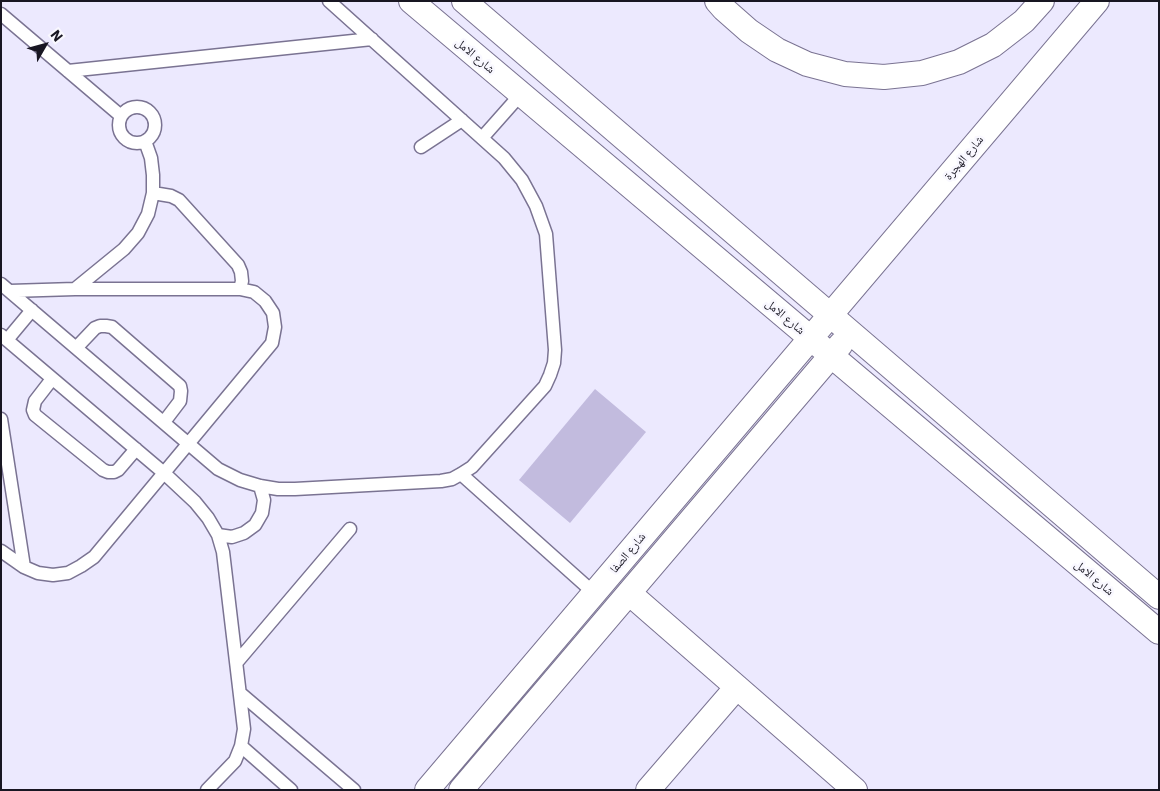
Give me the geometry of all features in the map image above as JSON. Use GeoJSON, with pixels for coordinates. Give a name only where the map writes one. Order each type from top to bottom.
{"type":"FeatureCollection","features":[{"type":"Feature","properties":{"kind":"street","name":"شارع الامل"},"geometry":{"type":"LineString","coordinates":[[411,1],[1159,632]]}},
{"type":"Feature","properties":{"kind":"street"},"geometry":{"type":"LineString","coordinates":[[464,1],[1159,597]]}},
{"type":"Feature","properties":{"kind":"street"},"geometry":{"type":"LineString","coordinates":[[717,1],[749,31],[777,50],[807,64],[845,74],[884,77],[922,73],[959,62],[994,44],[1024,21],[1042,1]]}},
{"type":"Feature","properties":{"kind":"street","name":"شارع الهجرة"},"geometry":{"type":"LineString","coordinates":[[830,315],[1097,1]]}},
{"type":"Feature","properties":{"kind":"street","name":"شارع الصفا"},"geometry":{"type":"LineString","coordinates":[[427,790],[830,315]]}},
{"type":"Feature","properties":{"kind":"street"},"geometry":{"type":"LineString","coordinates":[[461,790],[850,333]]}},
{"type":"Feature","properties":{"kind":"street"},"geometry":{"type":"LineString","coordinates":[[629,593],[855,790]]}},
{"type":"Feature","properties":{"kind":"street"},"geometry":{"type":"LineString","coordinates":[[648,790],[737,686]]}},
{"type":"Feature","properties":{"kind":"lane"},"geometry":{"type":"LineString","coordinates":[[6,288],[218,469],[240,480],[278,489],[442,481],[452,479],[472,467],[545,386],[554,363],[555,350],[546,234],[536,206],[522,180],[504,158],[329,1]]}},
{"type":"Feature","properties":{"kind":"lane"},"geometry":{"type":"LineString","coordinates":[[1,14],[121,116]]}},
{"type":"Feature","properties":{"kind":"lane"},"geometry":{"type":"LineString","coordinates":[[68,71],[372,39]]}},
{"type":"Feature","properties":{"kind":"lane"},"geometry":{"type":"LineString","coordinates":[[482,138],[521,94]]}},
{"type":"Feature","properties":{"kind":"lane"},"geometry":{"type":"LineString","coordinates":[[132,107],[140,107],[152,115],[155,122],[154,129],[145,141],[132,142],[122,134],[119,123],[121,116],[132,107]]}},
{"type":"Feature","properties":{"kind":"lane"},"geometry":{"type":"LineString","coordinates":[[421,148],[462,120]]}},
{"type":"Feature","properties":{"kind":"lane"},"geometry":{"type":"LineString","coordinates":[[75,289],[124,249],[138,233],[148,214],[153,193],[154,175],[145,141]]}},
{"type":"Feature","properties":{"kind":"lane"},"geometry":{"type":"LineString","coordinates":[[153,193],[171,196],[179,200],[238,265],[242,280],[240,288]]}},
{"type":"Feature","properties":{"kind":"lane"},"geometry":{"type":"LineString","coordinates":[[1,551],[24,567],[38,573],[53,575],[68,573],[94,558],[272,343],[275,327],[273,313],[265,301],[254,292],[240,288],[6,288]]}},
{"type":"Feature","properties":{"kind":"lane"},"geometry":{"type":"LineString","coordinates":[[32,310],[4,337],[164,473],[195,502],[208,518],[218,535],[223,552],[244,729],[241,746],[235,761],[207,790]]}},
{"type":"Feature","properties":{"kind":"lane"},"geometry":{"type":"LineString","coordinates":[[76,348],[95,328],[100,326],[112,327],[180,386],[182,391],[180,401],[164,422]]}},
{"type":"Feature","properties":{"kind":"lane"},"geometry":{"type":"LineString","coordinates":[[52,379],[35,401],[33,410],[35,414],[103,470],[108,472],[118,470],[136,449]]}},
{"type":"Feature","properties":{"kind":"lane"},"geometry":{"type":"LineString","coordinates":[[1,419],[24,567]]}},
{"type":"Feature","properties":{"kind":"lane"},"geometry":{"type":"LineString","coordinates":[[461,474],[594,593]]}},
{"type":"Feature","properties":{"kind":"lane"},"geometry":{"type":"LineString","coordinates":[[218,535],[232,537],[244,533],[255,525],[262,513],[264,500],[260,486]]}},
{"type":"Feature","properties":{"kind":"lane"},"geometry":{"type":"LineString","coordinates":[[237,662],[350,529]]}},
{"type":"Feature","properties":{"kind":"lane"},"geometry":{"type":"LineString","coordinates":[[240,693],[354,790]]}},
{"type":"Feature","properties":{"kind":"lane"},"geometry":{"type":"LineString","coordinates":[[241,746],[291,790]]}},
{"type":"Feature","properties":{"kind":"shaded area"},"geometry":{"type":"Polygon","coordinates":[[[595,389],[646,432],[570,523],[519,480],[595,389]]]}}]}
